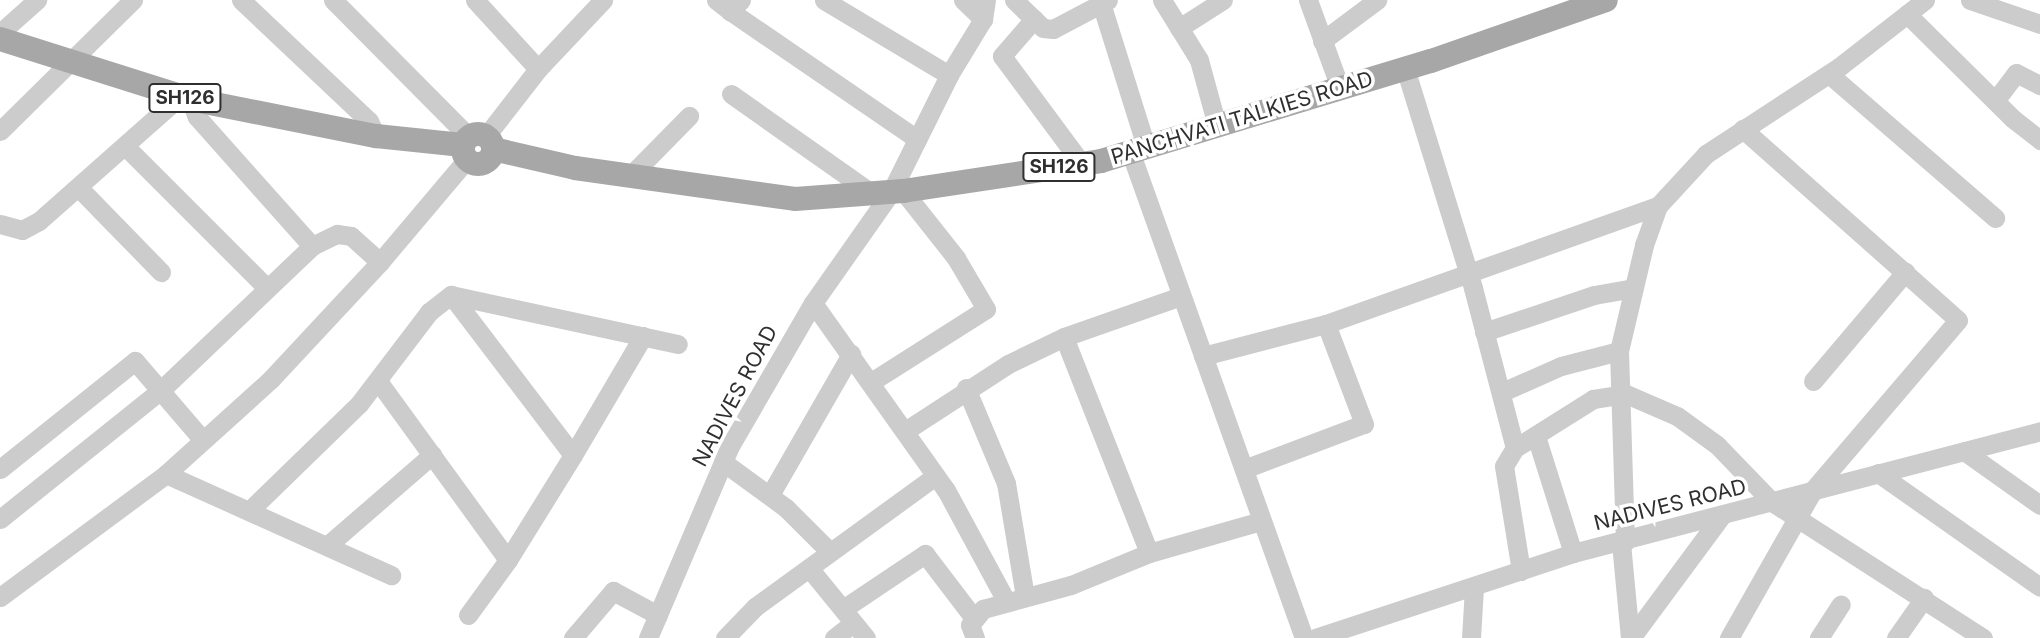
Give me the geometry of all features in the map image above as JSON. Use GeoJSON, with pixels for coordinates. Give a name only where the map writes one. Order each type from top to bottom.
{"type":"FeatureCollection","features":[{"type":"Feature","properties":{"kind":"main road","name":"PANCHVATI TALKIES ROAD"},"geometry":{"type":"LineString","coordinates":[[376,136],[476,145],[575,168],[794,199],[889,192],[1082,164],[1405,68],[1606,0]]}},
{"type":"Feature","properties":{"kind":"main road","name":"SH126"},"geometry":{"type":"LineString","coordinates":[[0,39],[71,65],[185,98],[376,136]]}},
{"type":"Feature","properties":{"kind":"street"},"geometry":{"type":"LineString","coordinates":[[0,33],[37,0]]}},
{"type":"Feature","properties":{"kind":"street"},"geometry":{"type":"LineString","coordinates":[[0,131],[71,65],[134,0]]}},
{"type":"Feature","properties":{"kind":"street"},"geometry":{"type":"LineString","coordinates":[[241,0],[369,121],[376,136]]}},
{"type":"Feature","properties":{"kind":"street"},"geometry":{"type":"LineString","coordinates":[[333,0],[476,145]]}},
{"type":"Feature","properties":{"kind":"street"},"geometry":{"type":"LineString","coordinates":[[475,0],[538,69]]}},
{"type":"Feature","properties":{"kind":"street"},"geometry":{"type":"LineString","coordinates":[[2,591],[166,474],[201,438],[271,379],[380,262],[538,69],[603,0]]}},
{"type":"Feature","properties":{"kind":"street"},"geometry":{"type":"LineString","coordinates":[[824,0],[949,75]]}},
{"type":"Feature","properties":{"kind":"street"},"geometry":{"type":"LineString","coordinates":[[963,0],[985,9]]}},
{"type":"Feature","properties":{"kind":"street"},"geometry":{"type":"LineString","coordinates":[[1014,0],[1034,19],[1053,29],[1104,2],[1138,149],[1181,296],[1304,638]]}},
{"type":"Feature","properties":{"kind":"street"},"geometry":{"type":"LineString","coordinates":[[1163,0],[1199,60],[1217,125]]}},
{"type":"Feature","properties":{"kind":"street"},"geometry":{"type":"LineString","coordinates":[[1179,28],[1223,0]]}},
{"type":"Feature","properties":{"kind":"street"},"geometry":{"type":"LineString","coordinates":[[1308,0],[1340,88]]}},
{"type":"Feature","properties":{"kind":"street"},"geometry":{"type":"LineString","coordinates":[[1321,41],[1377,0]]}},
{"type":"Feature","properties":{"kind":"street"},"geometry":{"type":"LineString","coordinates":[[1630,638],[1623,542],[1619,351],[1633,288],[1658,206],[1706,154],[1829,74],[1925,0]]}},
{"type":"Feature","properties":{"kind":"street"},"geometry":{"type":"LineString","coordinates":[[1970,0],[2040,24]]}},
{"type":"Feature","properties":{"kind":"street"},"geometry":{"type":"LineString","coordinates":[[729,4],[916,139]]}},
{"type":"Feature","properties":{"kind":"street","name":"NADIVES ROAD"},"geometry":{"type":"LineString","coordinates":[[648,638],[723,462],[813,303],[889,192],[985,9]]}},
{"type":"Feature","properties":{"kind":"street"},"geometry":{"type":"LineString","coordinates":[[1907,14],[1995,101],[2040,139]]}},
{"type":"Feature","properties":{"kind":"street"},"geometry":{"type":"LineString","coordinates":[[1034,19],[1002,56],[1082,164]]}},
{"type":"Feature","properties":{"kind":"street"},"geometry":{"type":"LineString","coordinates":[[1405,68],[1502,392],[1515,448]]}},
{"type":"Feature","properties":{"kind":"street"},"geometry":{"type":"LineString","coordinates":[[1995,101],[2016,73],[2040,85]]}},
{"type":"Feature","properties":{"kind":"street"},"geometry":{"type":"LineString","coordinates":[[1829,74],[1995,218]]}},
{"type":"Feature","properties":{"kind":"street"},"geometry":{"type":"LineString","coordinates":[[731,94],[889,192],[956,258],[986,309],[871,382]]}},
{"type":"Feature","properties":{"kind":"street"},"geometry":{"type":"LineString","coordinates":[[0,224],[22,230],[185,98],[197,117],[312,246]]}},
{"type":"Feature","properties":{"kind":"street"},"geometry":{"type":"LineString","coordinates":[[631,175],[689,116]]}},
{"type":"Feature","properties":{"kind":"street"},"geometry":{"type":"LineString","coordinates":[[1729,638],[1766,578],[1795,517],[1958,320],[1743,129]]}},
{"type":"Feature","properties":{"kind":"street"},"geometry":{"type":"LineString","coordinates":[[126,147],[266,288]]}},
{"type":"Feature","properties":{"kind":"street"},"geometry":{"type":"LineString","coordinates":[[78,187],[161,272]]}},
{"type":"Feature","properties":{"kind":"street"},"geometry":{"type":"LineString","coordinates":[[1203,356],[1326,324],[1658,206]]}},
{"type":"Feature","properties":{"kind":"street"},"geometry":{"type":"LineString","coordinates":[[0,519],[161,390],[312,246],[337,234],[351,236],[380,262]]}},
{"type":"Feature","properties":{"kind":"street"},"geometry":{"type":"LineString","coordinates":[[1813,381],[1905,272]]}},
{"type":"Feature","properties":{"kind":"street"},"geometry":{"type":"LineString","coordinates":[[1484,332],[1594,295],[1633,288]]}},
{"type":"Feature","properties":{"kind":"street"},"geometry":{"type":"LineString","coordinates":[[451,295],[573,455]]}},
{"type":"Feature","properties":{"kind":"street"},"geometry":{"type":"LineString","coordinates":[[251,509],[302,464],[379,381],[429,312],[451,295],[678,344]]}},
{"type":"Feature","properties":{"kind":"street"},"geometry":{"type":"LineString","coordinates":[[905,431],[966,388],[1064,337],[1181,296]]}},
{"type":"Feature","properties":{"kind":"street"},"geometry":{"type":"LineString","coordinates":[[813,303],[935,475],[1006,601]]}},
{"type":"Feature","properties":{"kind":"street"},"geometry":{"type":"LineString","coordinates":[[1244,469],[1364,424],[1326,324]]}},
{"type":"Feature","properties":{"kind":"street"},"geometry":{"type":"LineString","coordinates":[[468,615],[508,560],[643,336]]}},
{"type":"Feature","properties":{"kind":"street"},"geometry":{"type":"LineString","coordinates":[[1064,337],[1149,553]]}},
{"type":"Feature","properties":{"kind":"street"},"geometry":{"type":"LineString","coordinates":[[1502,392],[1561,366],[1619,351]]}},
{"type":"Feature","properties":{"kind":"street"},"geometry":{"type":"LineString","coordinates":[[770,495],[851,354]]}},
{"type":"Feature","properties":{"kind":"street"},"geometry":{"type":"LineString","coordinates":[[0,469],[135,361],[201,438]]}},
{"type":"Feature","properties":{"kind":"street"},"geometry":{"type":"LineString","coordinates":[[379,381],[508,560]]}},
{"type":"Feature","properties":{"kind":"street"},"geometry":{"type":"LineString","coordinates":[[966,388],[1006,483],[1025,596]]}},
{"type":"Feature","properties":{"kind":"street"},"geometry":{"type":"LineString","coordinates":[[1521,571],[1504,466],[1515,448],[1593,399],[1626,394],[1677,416],[1717,445],[1772,502],[1983,638]]}},
{"type":"Feature","properties":{"kind":"street","name":"NADIVES ROAD"},"geometry":{"type":"LineString","coordinates":[[1315,638],[1573,553],[2040,431]]}},
{"type":"Feature","properties":{"kind":"street"},"geometry":{"type":"LineString","coordinates":[[1536,436],[1573,553]]}},
{"type":"Feature","properties":{"kind":"street"},"geometry":{"type":"LineString","coordinates":[[1964,451],[2040,505]]}},
{"type":"Feature","properties":{"kind":"street"},"geometry":{"type":"LineString","coordinates":[[328,545],[432,455]]}},
{"type":"Feature","properties":{"kind":"street"},"geometry":{"type":"LineString","coordinates":[[723,462],[770,495],[830,552]]}},
{"type":"Feature","properties":{"kind":"street"},"geometry":{"type":"LineString","coordinates":[[1878,473],[2040,587]]}},
{"type":"Feature","properties":{"kind":"street"},"geometry":{"type":"LineString","coordinates":[[166,474],[251,509],[391,575]]}},
{"type":"Feature","properties":{"kind":"street"},"geometry":{"type":"LineString","coordinates":[[725,638],[755,607],[935,475]]}},
{"type":"Feature","properties":{"kind":"street"},"geometry":{"type":"LineString","coordinates":[[1630,638],[1722,516]]}},
{"type":"Feature","properties":{"kind":"street"},"geometry":{"type":"LineString","coordinates":[[973,617],[1006,601],[1072,585],[1149,553],[1261,521]]}},
{"type":"Feature","properties":{"kind":"street"},"geometry":{"type":"LineString","coordinates":[[834,638],[854,623],[925,554],[973,617],[975,638]]}},
{"type":"Feature","properties":{"kind":"street"},"geometry":{"type":"LineString","coordinates":[[809,568],[854,623]]}},
{"type":"Feature","properties":{"kind":"street"},"geometry":{"type":"LineString","coordinates":[[1471,638],[1474,587]]}},
{"type":"Feature","properties":{"kind":"street"},"geometry":{"type":"LineString","coordinates":[[573,638],[613,591],[658,615]]}},
{"type":"Feature","properties":{"kind":"street"},"geometry":{"type":"LineString","coordinates":[[1896,638],[1924,598]]}},
{"type":"Feature","properties":{"kind":"street"},"geometry":{"type":"LineString","coordinates":[[1819,638],[1840,604]]}}]}
